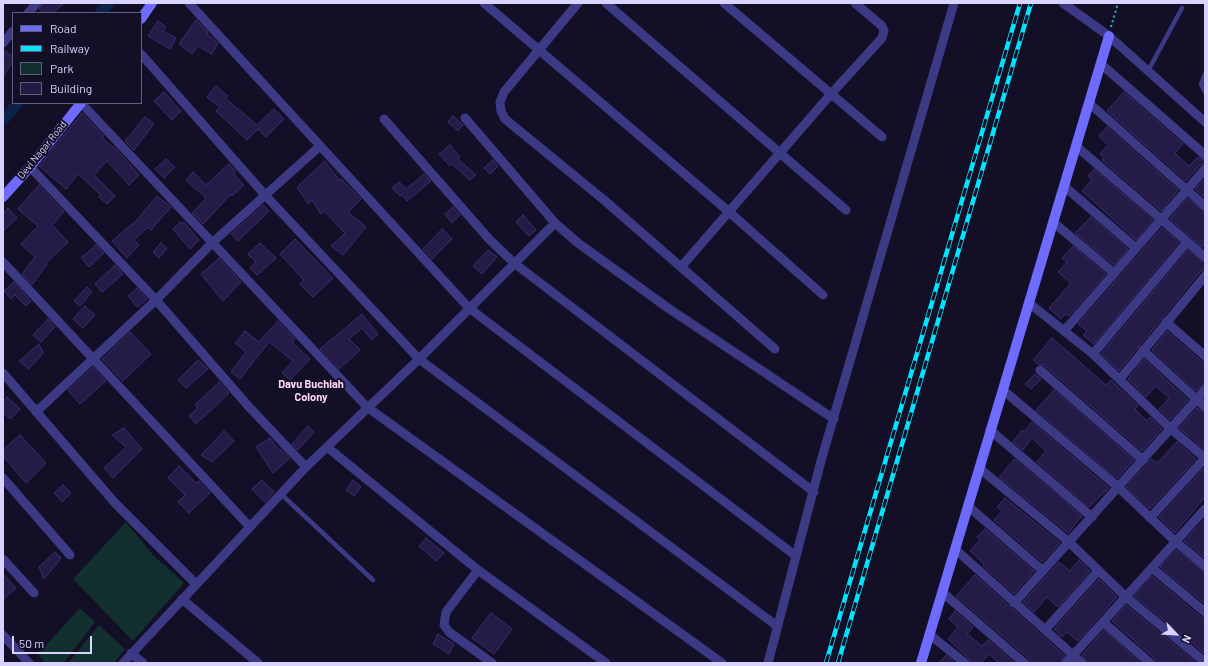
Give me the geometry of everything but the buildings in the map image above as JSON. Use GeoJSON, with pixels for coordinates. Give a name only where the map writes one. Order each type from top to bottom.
{"type":"FeatureCollection","features":[{"type":"Feature","properties":{"kind":"street"},"geometry":{"type":"LineString","coordinates":[[29,12],[37,3]]}},
{"type":"Feature","properties":{"kind":"street"},"geometry":{"type":"LineString","coordinates":[[142,18],[152,3]]}},
{"type":"Feature","properties":{"kind":"street"},"geometry":{"type":"LineString","coordinates":[[190,3],[469,308],[796,556]]}},
{"type":"Feature","properties":{"kind":"street"},"geometry":{"type":"LineString","coordinates":[[484,3],[540,49],[823,295]]}},
{"type":"Feature","properties":{"kind":"street"},"geometry":{"type":"LineString","coordinates":[[578,3],[504,92],[500,102],[501,111],[505,119],[604,200],[774,349]]}},
{"type":"Feature","properties":{"kind":"street"},"geometry":{"type":"LineString","coordinates":[[606,3],[846,210]]}},
{"type":"Feature","properties":{"kind":"street"},"geometry":{"type":"LineString","coordinates":[[724,3],[882,137]]}},
{"type":"Feature","properties":{"kind":"street"},"geometry":{"type":"LineString","coordinates":[[681,267],[728,211],[882,38],[884,31],[882,26],[855,3]]}},
{"type":"Feature","properties":{"kind":"street"},"geometry":{"type":"LineString","coordinates":[[768,663],[834,418],[954,3]]}},
{"type":"Feature","properties":{"kind":"street"},"geometry":{"type":"LineString","coordinates":[[1063,3],[1109,36],[1205,122]]}},
{"type":"Feature","properties":{"kind":"street"},"geometry":{"type":"LineString","coordinates":[[3,43],[12,32]]}},
{"type":"Feature","properties":{"kind":"street"},"geometry":{"type":"LineString","coordinates":[[920,663],[1109,36]]}},
{"type":"Feature","properties":{"kind":"street"},"geometry":{"type":"LineString","coordinates":[[142,55],[265,195],[419,359],[777,626]]}},
{"type":"Feature","properties":{"kind":"street"},"geometry":{"type":"LineString","coordinates":[[1101,64],[1205,154]]}},
{"type":"Feature","properties":{"kind":"street"},"geometry":{"type":"LineString","coordinates":[[1089,103],[1205,206]]}},
{"type":"Feature","properties":{"kind":"street","name":"Devi Nagar Road"},"geometry":{"type":"LineString","coordinates":[[3,197],[30,167],[80,104]]}},
{"type":"Feature","properties":{"kind":"street"},"geometry":{"type":"LineString","coordinates":[[82,104],[367,407],[722,663]]}},
{"type":"Feature","properties":{"kind":"street"},"geometry":{"type":"LineString","coordinates":[[465,118],[555,224],[578,243],[668,308],[834,418]]}},
{"type":"Feature","properties":{"kind":"street"},"geometry":{"type":"LineString","coordinates":[[384,119],[489,239],[514,263],[814,492]]}},
{"type":"Feature","properties":{"kind":"street"},"geometry":{"type":"LineString","coordinates":[[36,412],[156,300],[213,242],[320,146]]}},
{"type":"Feature","properties":{"kind":"street"},"geometry":{"type":"LineString","coordinates":[[1076,146],[1205,257]]}},
{"type":"Feature","properties":{"kind":"street"},"geometry":{"type":"LineString","coordinates":[[30,167],[156,300],[250,408],[306,467]]}},
{"type":"Feature","properties":{"kind":"street"},"geometry":{"type":"LineString","coordinates":[[1064,331],[1205,169]]}},
{"type":"Feature","properties":{"kind":"street"},"geometry":{"type":"LineString","coordinates":[[1064,186],[1136,248]]}},
{"type":"Feature","properties":{"kind":"street"},"geometry":{"type":"LineString","coordinates":[[1053,222],[1114,273]]}},
{"type":"Feature","properties":{"kind":"street"},"geometry":{"type":"LineString","coordinates":[[123,663],[306,467],[367,407],[419,359],[514,263],[555,224]]}},
{"type":"Feature","properties":{"kind":"street"},"geometry":{"type":"LineString","coordinates":[[1093,354],[1188,242]]}},
{"type":"Feature","properties":{"kind":"street"},"geometry":{"type":"LineString","coordinates":[[3,262],[250,527]]}},
{"type":"Feature","properties":{"kind":"street"},"geometry":{"type":"LineString","coordinates":[[1120,379],[1205,276]]}},
{"type":"Feature","properties":{"kind":"street"},"geometry":{"type":"LineString","coordinates":[[1029,303],[1093,354],[1171,429],[1205,458],[1150,518]]}},
{"type":"Feature","properties":{"kind":"street"},"geometry":{"type":"LineString","coordinates":[[1166,322],[1205,356]]}},
{"type":"Feature","properties":{"kind":"street"},"geometry":{"type":"LineString","coordinates":[[1143,350],[1205,407]]}},
{"type":"Feature","properties":{"kind":"street"},"geometry":{"type":"LineString","coordinates":[[1040,370],[1143,460]]}},
{"type":"Feature","properties":{"kind":"street"},"geometry":{"type":"LineString","coordinates":[[3,373],[115,503],[196,584]]}},
{"type":"Feature","properties":{"kind":"street"},"geometry":{"type":"LineString","coordinates":[[1003,390],[1118,487],[1176,542],[1205,566]]}},
{"type":"Feature","properties":{"kind":"street"},"geometry":{"type":"LineString","coordinates":[[1014,603],[1205,390]]}},
{"type":"Feature","properties":{"kind":"street"},"geometry":{"type":"LineString","coordinates":[[990,430],[1092,517]]}},
{"type":"Feature","properties":{"kind":"street"},"geometry":{"type":"LineString","coordinates":[[327,447],[478,570],[606,663]]}},
{"type":"Feature","properties":{"kind":"street"},"geometry":{"type":"LineString","coordinates":[[979,468],[1069,542],[1126,597],[1205,662]]}},
{"type":"Feature","properties":{"kind":"street"},"geometry":{"type":"LineString","coordinates":[[3,478],[70,554]]}},
{"type":"Feature","properties":{"kind":"street"},"geometry":{"type":"LineString","coordinates":[[968,506],[1043,571]]}},
{"type":"Feature","properties":{"kind":"street"},"geometry":{"type":"LineString","coordinates":[[1066,663],[1203,514]]}},
{"type":"Feature","properties":{"kind":"street"},"geometry":{"type":"LineString","coordinates":[[955,549],[1082,663]]}},
{"type":"Feature","properties":{"kind":"street"},"geometry":{"type":"LineString","coordinates":[[3,559],[34,593]]}},
{"type":"Feature","properties":{"kind":"street"},"geometry":{"type":"LineString","coordinates":[[1152,568],[1205,612]]}},
{"type":"Feature","properties":{"kind":"street"},"geometry":{"type":"LineString","coordinates":[[478,570],[446,612],[444,625],[449,632],[492,663]]}},
{"type":"Feature","properties":{"kind":"street"},"geometry":{"type":"LineString","coordinates":[[1045,630],[1098,571]]}},
{"type":"Feature","properties":{"kind":"street"},"geometry":{"type":"LineString","coordinates":[[942,592],[1024,663]]}},
{"type":"Feature","properties":{"kind":"street"},"geometry":{"type":"LineString","coordinates":[[182,599],[258,663]]}},
{"type":"Feature","properties":{"kind":"street"},"geometry":{"type":"LineString","coordinates":[[1103,622],[1150,663]]}},
{"type":"Feature","properties":{"kind":"street"},"geometry":{"type":"LineString","coordinates":[[929,634],[965,663]]}},
{"type":"Feature","properties":{"kind":"street"},"geometry":{"type":"LineString","coordinates":[[3,635],[29,663]]}},
{"type":"Feature","properties":{"kind":"street"},"geometry":{"type":"LineString","coordinates":[[131,653],[143,663]]}},
{"type":"Feature","properties":{"kind":"lane"},"geometry":{"type":"LineString","coordinates":[[1148,71],[1182,8]]}},
{"type":"Feature","properties":{"kind":"lane"},"geometry":{"type":"LineString","coordinates":[[1205,74],[1201,84],[1205,92]]}},
{"type":"Feature","properties":{"kind":"lane"},"geometry":{"type":"LineString","coordinates":[[281,494],[373,580]]}},
{"type":"Feature","properties":{"kind":"path"},"geometry":{"type":"LineString","coordinates":[[1109,36],[1118,3]]}},
{"type":"Feature","properties":{"kind":"green space"},"geometry":{"type":"Polygon","coordinates":[[[126,522],[153,555],[184,583],[133,641],[73,579],[126,522]]]}},
{"type":"Feature","properties":{"kind":"green space"},"geometry":{"type":"Polygon","coordinates":[[[80,608],[95,622],[64,663],[45,663],[38,654],[80,608]]]}},
{"type":"Feature","properties":{"kind":"green space"},"geometry":{"type":"Polygon","coordinates":[[[99,625],[125,649],[114,663],[68,663],[99,625]]]}},
{"type":"Feature","properties":{"kind":"waterway"},"geometry":{"type":"LineString","coordinates":[[101,12],[109,3]]}},
{"type":"Feature","properties":{"kind":"waterway"},"geometry":{"type":"LineString","coordinates":[[3,120],[17,104]]}},
{"type":"Feature","properties":{"kind":"railway"},"geometry":{"type":"LineString","coordinates":[[826,663],[1020,3]]}},
{"type":"Feature","properties":{"kind":"railway"},"geometry":{"type":"LineString","coordinates":[[838,663],[1031,3]]}},
{"type":"Feature","properties":{"kind":"district","name":"Davu Buchiah Colony"},"geometry":{"type":"Point","coordinates":[311,390]}}]}
